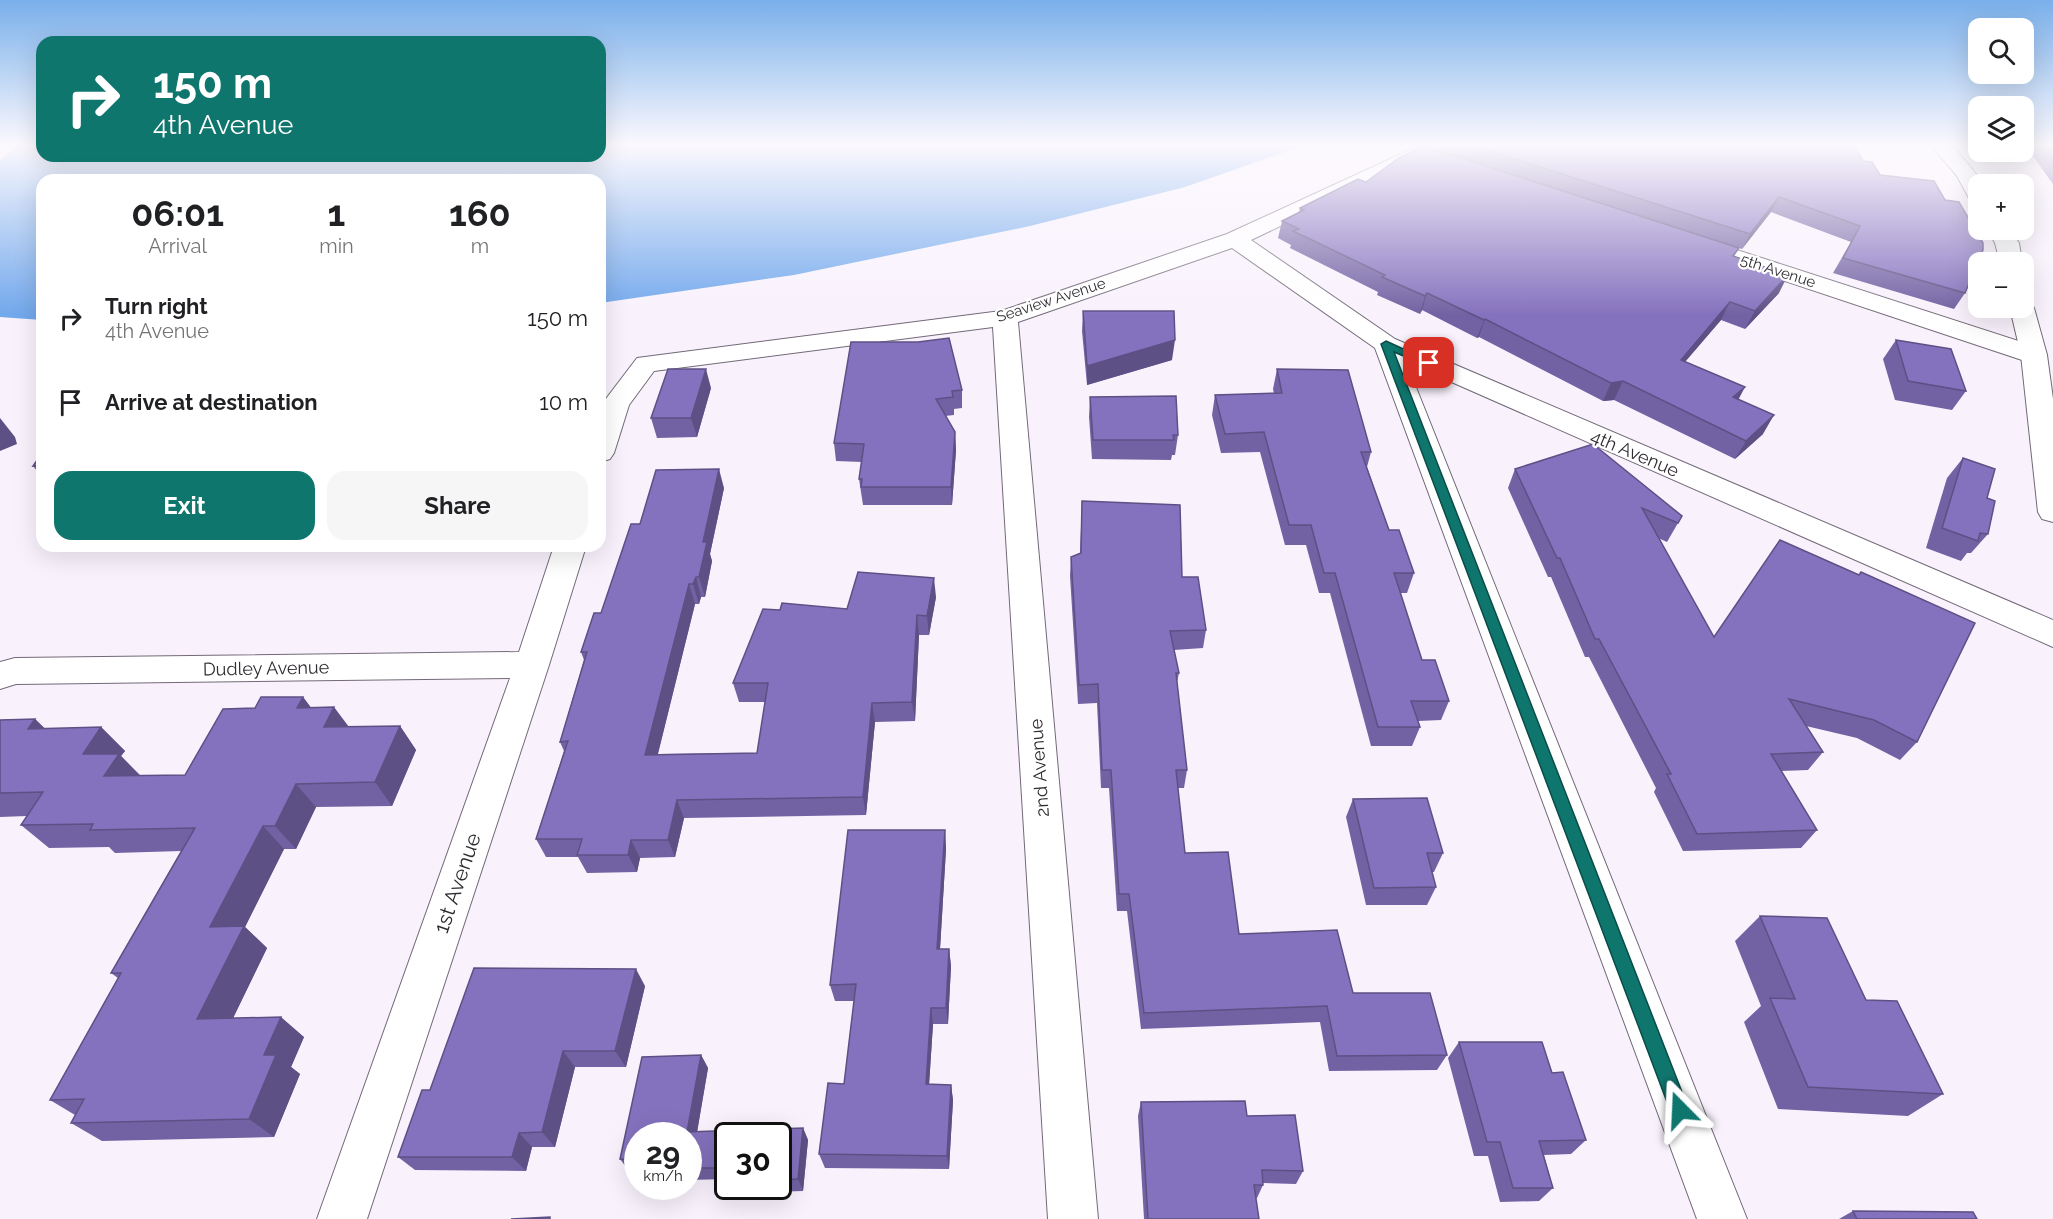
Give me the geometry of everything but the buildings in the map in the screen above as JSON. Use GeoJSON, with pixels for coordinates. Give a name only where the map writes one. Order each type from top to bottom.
{"type":"FeatureCollection","features":[{"type":"Feature","properties":{"kind":"street","name":"Seaview Avenue"},"geometry":{"type":"LineString","coordinates":[[606,435],[616,404],[646,364],[1005,318],[1235,239],[1321,201]]}},
{"type":"Feature","properties":{"kind":"street","name":"4th Avenue"},"geometry":{"type":"LineString","coordinates":[[1235,239],[1386,344],[2053,634]]}},
{"type":"Feature","properties":{"kind":"street","name":"5th Avenue"},"geometry":{"type":"LineString","coordinates":[[1681,239],[2034,355]]}},
{"type":"Feature","properties":{"kind":"street","name":"2nd Avenue"},"geometry":{"type":"LineString","coordinates":[[1005,318],[1073,1219]]}},
{"type":"Feature","properties":{"kind":"street"},"geometry":{"type":"LineString","coordinates":[[2025,318],[2034,355],[2053,512]]}},
{"type":"Feature","properties":{"kind":"street"},"geometry":{"type":"LineString","coordinates":[[1386,344],[1722,1219]]}},
{"type":"Feature","properties":{"kind":"street","name":"1st Avenue"},"geometry":{"type":"LineString","coordinates":[[342,1219],[532,665],[568,552]]}},
{"type":"Feature","properties":{"kind":"street","name":"Dudley Avenue"},"geometry":{"type":"LineString","coordinates":[[0,676],[15,671],[532,665]]}},
{"type":"Feature","properties":{"kind":"water"},"geometry":{"type":"Polygon","coordinates":[[[0,201],[36,201],[36,320],[0,317],[0,201]]]}},
{"type":"Feature","properties":{"kind":"water"},"geometry":{"type":"Polygon","coordinates":[[[606,201],[1130,201],[1030,226],[794,275],[606,302],[606,201]]]}},
{"type":"Feature","properties":{"kind":"route"},"geometry":{"type":"LineString","coordinates":[[1429,363],[1386,344],[1680,1110]]}}]}
